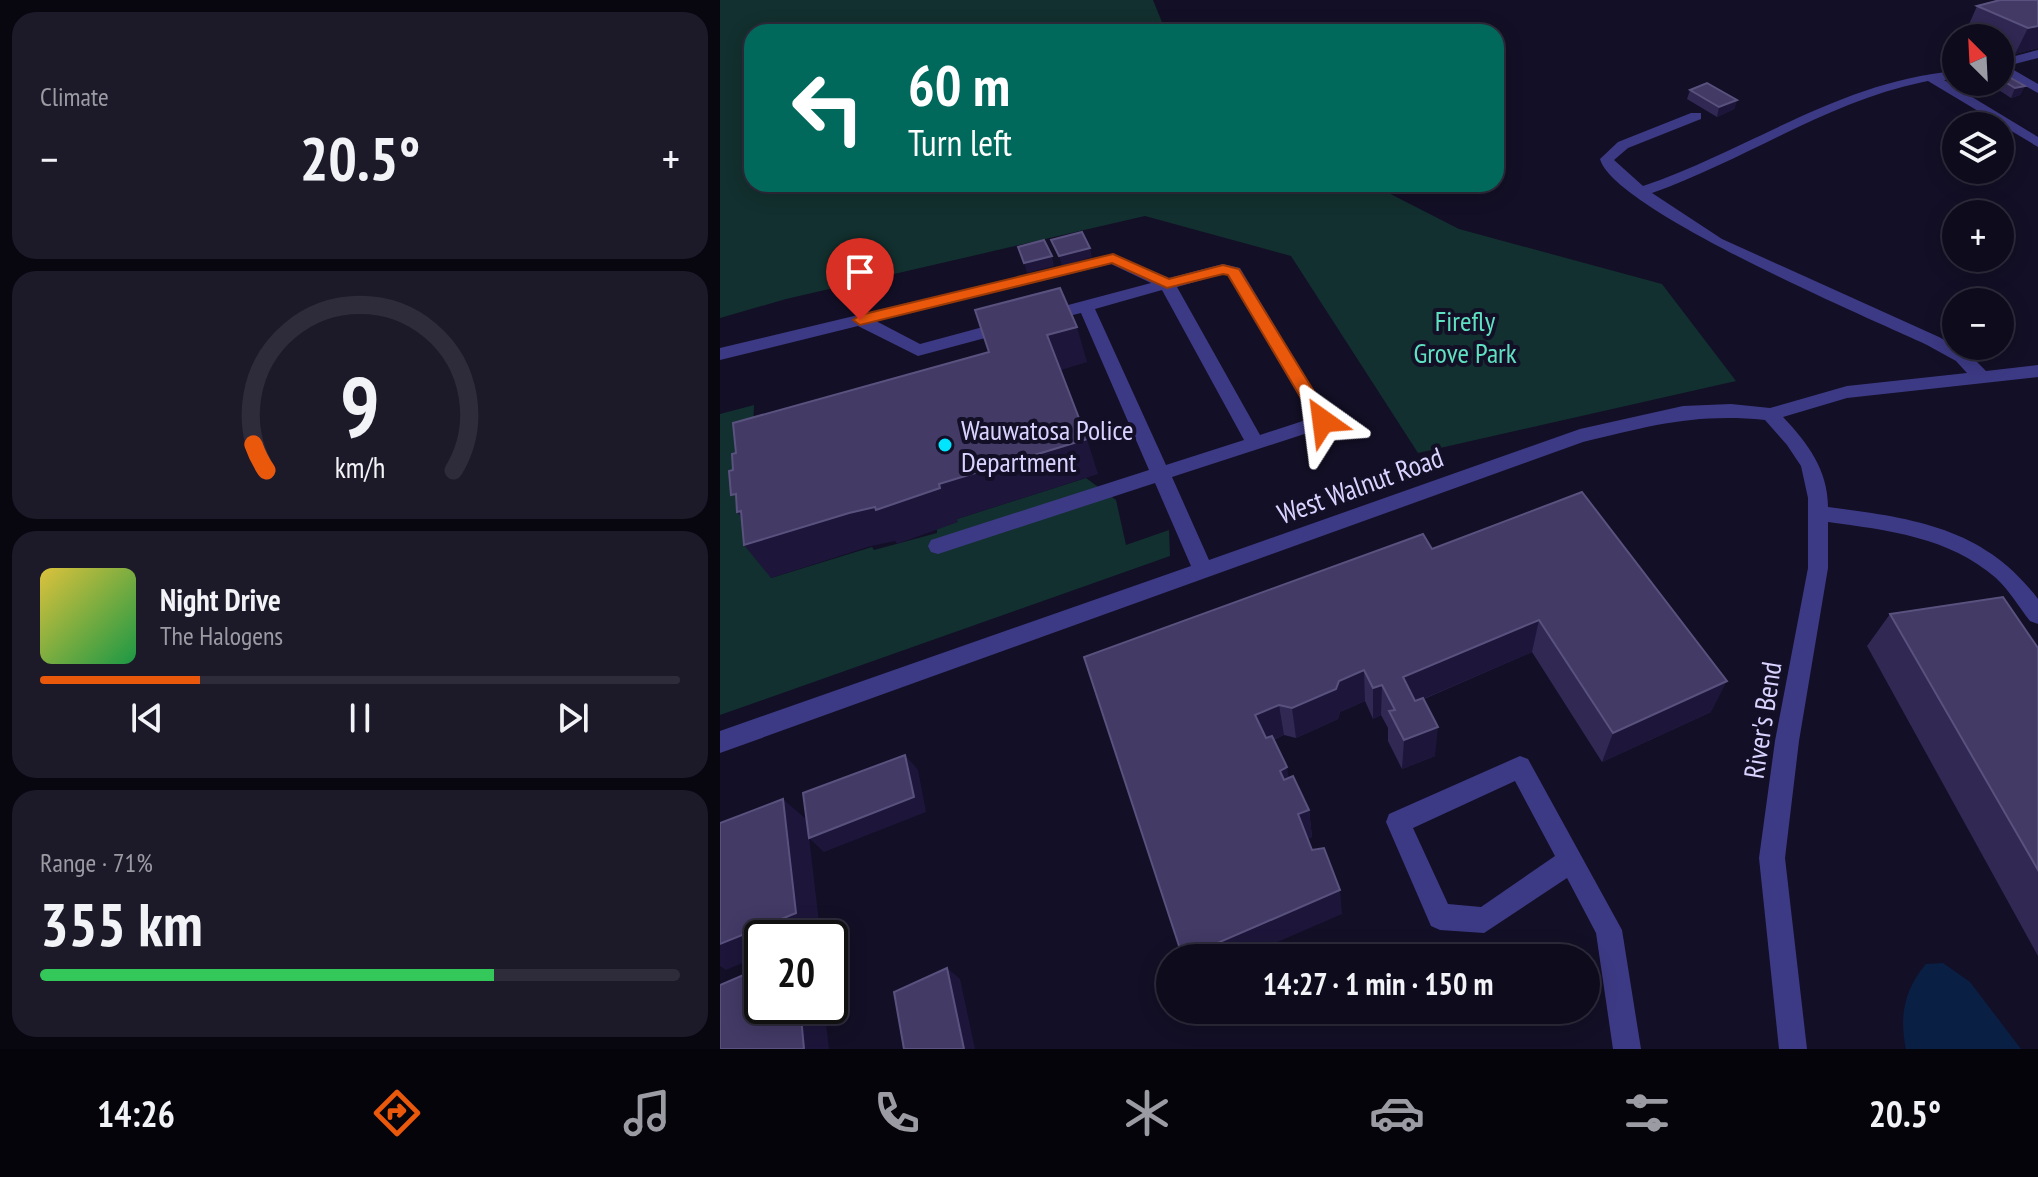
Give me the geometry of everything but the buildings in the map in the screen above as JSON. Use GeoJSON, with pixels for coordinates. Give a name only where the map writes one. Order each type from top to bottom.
{"type":"FeatureCollection","features":[{"type":"Feature","properties":{"kind":"street"},"geometry":{"type":"LineString","coordinates":[[2014,63],[2038,54]]}},
{"type":"Feature","properties":{"kind":"street"},"geometry":{"type":"LineString","coordinates":[[2014,75],[2038,89]]}},
{"type":"Feature","properties":{"kind":"street"},"geometry":{"type":"LineString","coordinates":[[1928,76],[2038,143]]}},
{"type":"Feature","properties":{"kind":"street"},"geometry":{"type":"LineString","coordinates":[[1641,192],[1713,165],[1840,100],[1928,76],[1942,76]]}},
{"type":"Feature","properties":{"kind":"street"},"geometry":{"type":"LineString","coordinates":[[1696,116],[1623,145],[1607,159],[1617,175],[1727,247],[1951,351],[1983,378]]}},
{"type":"Feature","properties":{"kind":"street"},"geometry":{"type":"LineString","coordinates":[[720,354],[1113,259],[1167,284],[1255,443]]}},
{"type":"Feature","properties":{"kind":"street"},"geometry":{"type":"LineString","coordinates":[[860,320],[918,350],[1223,269],[1234,272],[1323,421],[938,546]]}},
{"type":"Feature","properties":{"kind":"street"},"geometry":{"type":"LineString","coordinates":[[1086,306],[1203,570]]}},
{"type":"Feature","properties":{"kind":"street","name":"West Walnut Road"},"geometry":{"type":"LineString","coordinates":[[720,742],[1580,436],[1683,412],[1731,410],[1770,414],[1847,392],[2038,371]]}},
{"type":"Feature","properties":{"kind":"street","name":"River's Bend"},"geometry":{"type":"LineString","coordinates":[[1770,414],[1794,440],[1810,465],[1818,498],[1818,568],[1787,741],[1772,858],[1793,1049]]}},
{"type":"Feature","properties":{"kind":"street"},"geometry":{"type":"LineString","coordinates":[[1818,513],[1914,527],[1962,546],[2004,573],[2038,615]]}},
{"type":"Feature","properties":{"kind":"street"},"geometry":{"type":"LineString","coordinates":[[1572,859],[1484,920],[1440,917],[1398,822],[1520,767],[1572,859],[1609,930],[1627,1049]]}},
{"type":"Feature","properties":{"kind":"green space","name":"Firefly Grove Park"},"geometry":{"type":"Polygon","coordinates":[[[720,0],[1153,0],[1163,24],[744,24],[744,192],[1387,192],[1459,229],[1662,284],[1736,381],[1418,453],[1291,256],[1145,216],[786,299],[720,318],[720,0]]]}},
{"type":"Feature","properties":{"kind":"green space"},"geometry":{"type":"Polygon","coordinates":[[[754,405],[753,431],[771,578],[872,547],[874,550],[937,533],[937,528],[957,519],[1086,478],[1116,500],[1126,545],[1169,530],[1170,556],[720,715],[720,414],[754,405]]]}},
{"type":"Feature","properties":{"kind":"water"},"geometry":{"type":"Polygon","coordinates":[[[1943,963],[1970,982],[2021,1049],[1906,1049],[1903,1014],[1908,994],[1926,964],[1943,963]]]}},
{"type":"Feature","properties":{"kind":"place","name":"Wauwatosa Police Department"},"geometry":{"type":"Point","coordinates":[945,445]}},
{"type":"Feature","properties":{"kind":"route"},"geometry":{"type":"LineString","coordinates":[[860,320],[1113,259],[1167,284],[1223,269],[1234,272],[1323,421]]}}]}
